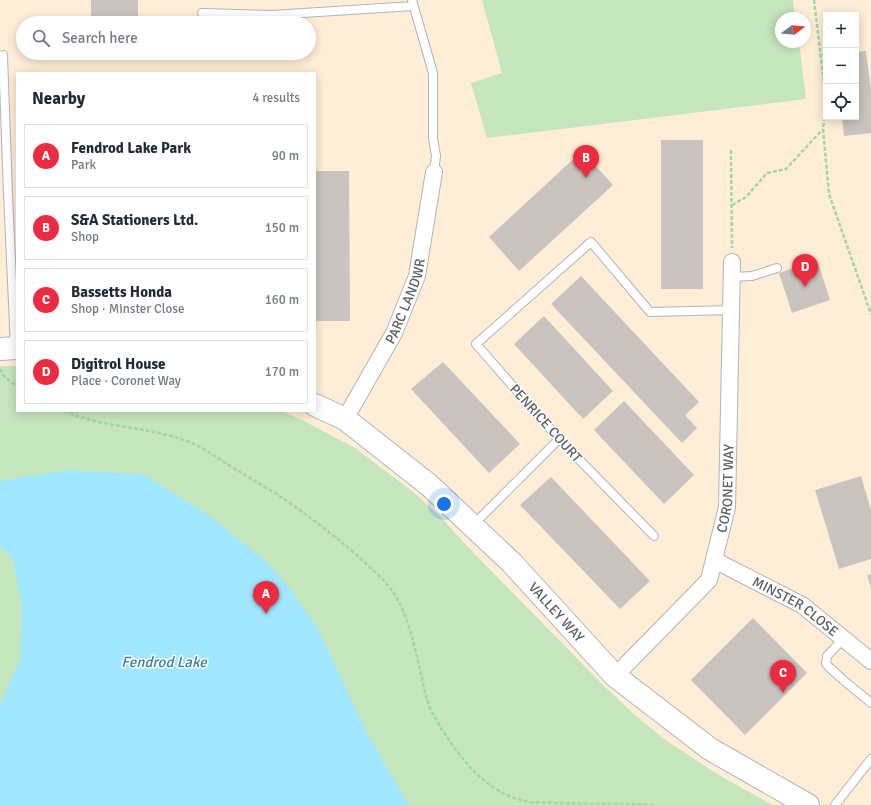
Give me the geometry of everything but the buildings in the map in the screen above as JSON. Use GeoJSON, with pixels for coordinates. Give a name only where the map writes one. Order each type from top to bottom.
{"type":"FeatureCollection","features":[{"type":"Feature","properties":{"kind":"street","name":"PARC LANDWR"},"geometry":{"type":"LineString","coordinates":[[345,419],[394,333],[417,276],[434,172]]}},
{"type":"Feature","properties":{"kind":"street","name":"CORONET WAY"},"geometry":{"type":"LineString","coordinates":[[615,676],[709,580],[727,507],[732,270]]}},
{"type":"Feature","properties":{"kind":"street","name":"VALLEY WAY"},"geometry":{"type":"LineString","coordinates":[[316,405],[345,419],[429,485],[512,563],[615,676],[710,749],[808,805]]}},
{"type":"Feature","properties":{"kind":"street","name":"MINSTER CLOSE"},"geometry":{"type":"LineString","coordinates":[[714,560],[802,605],[871,661]]}},
{"type":"Feature","properties":{"kind":"lane"},"geometry":{"type":"LineString","coordinates":[[202,13],[272,15],[412,3],[433,72],[433,138],[436,156],[434,172]]}},
{"type":"Feature","properties":{"kind":"lane"},"geometry":{"type":"LineString","coordinates":[[3,55],[4,194],[11,348]]}},
{"type":"Feature","properties":{"kind":"lane","name":"PENRICE COURT"},"geometry":{"type":"LineString","coordinates":[[654,536],[559,439],[476,344],[591,242],[650,312],[732,310]]}},
{"type":"Feature","properties":{"kind":"lane"},"geometry":{"type":"LineString","coordinates":[[732,270],[752,276],[777,268]]}},
{"type":"Feature","properties":{"kind":"lane"},"geometry":{"type":"LineString","coordinates":[[472,526],[559,439]]}},
{"type":"Feature","properties":{"kind":"lane"},"geometry":{"type":"LineString","coordinates":[[844,638],[827,656],[826,664],[871,703]]}},
{"type":"Feature","properties":{"kind":"lane"},"geometry":{"type":"LineString","coordinates":[[835,805],[871,758]]}},
{"type":"Feature","properties":{"kind":"path"},"geometry":{"type":"LineString","coordinates":[[814,0],[824,84]]}},
{"type":"Feature","properties":{"kind":"path"},"geometry":{"type":"LineString","coordinates":[[824,120],[823,129],[829,194],[871,314]]}},
{"type":"Feature","properties":{"kind":"path"},"geometry":{"type":"LineString","coordinates":[[732,206],[746,197],[767,173],[786,169],[823,129]]}},
{"type":"Feature","properties":{"kind":"path"},"geometry":{"type":"LineString","coordinates":[[731,150],[732,270]]}},
{"type":"Feature","properties":{"kind":"path"},"geometry":{"type":"LineString","coordinates":[[0,368],[4,376],[16,386]]}},
{"type":"Feature","properties":{"kind":"path"},"geometry":{"type":"LineString","coordinates":[[67,412],[103,424],[165,435],[192,444],[294,506],[342,542],[383,579],[395,596],[404,612],[413,641],[427,700],[435,718],[469,766],[483,781],[501,793],[530,802],[583,804],[625,803],[654,805]]}},
{"type":"Feature","properties":{"kind":"shaded area"},"geometry":{"type":"Polygon","coordinates":[[[0,0],[871,0],[871,805],[409,805],[0,481],[0,0]]]}},
{"type":"Feature","properties":{"kind":"green space"},"geometry":{"type":"Polygon","coordinates":[[[482,0],[793,0],[794,12],[775,12],[775,48],[800,48],[806,99],[487,138],[471,83],[502,73],[482,0]]]}},
{"type":"Feature","properties":{"kind":"green space"},"geometry":{"type":"Polygon","coordinates":[[[0,366],[16,366],[16,412],[283,412],[304,421],[355,448],[412,491],[441,517],[464,543],[602,684],[634,714],[664,739],[722,777],[773,805],[0,805],[0,366]]]}},
{"type":"Feature","properties":{"kind":"water","name":"Fendrod Lake"},"geometry":{"type":"Polygon","coordinates":[[[68,470],[143,474],[207,514],[266,561],[290,589],[318,629],[368,735],[409,805],[0,805],[0,705],[21,656],[22,606],[13,560],[0,545],[0,481],[68,470]]]}},
{"type":"Feature","properties":{"kind":"place","name":"S&A Stationers Ltd."},"geometry":{"type":"Point","coordinates":[586,178]}},
{"type":"Feature","properties":{"kind":"place","name":"Digitrol House"},"geometry":{"type":"Point","coordinates":[805,287]}},
{"type":"Feature","properties":{"kind":"place","name":"Fendrod Lake Park"},"geometry":{"type":"Point","coordinates":[266,614]}},
{"type":"Feature","properties":{"kind":"place","name":"Bassetts Honda"},"geometry":{"type":"Point","coordinates":[783,693]}}]}
